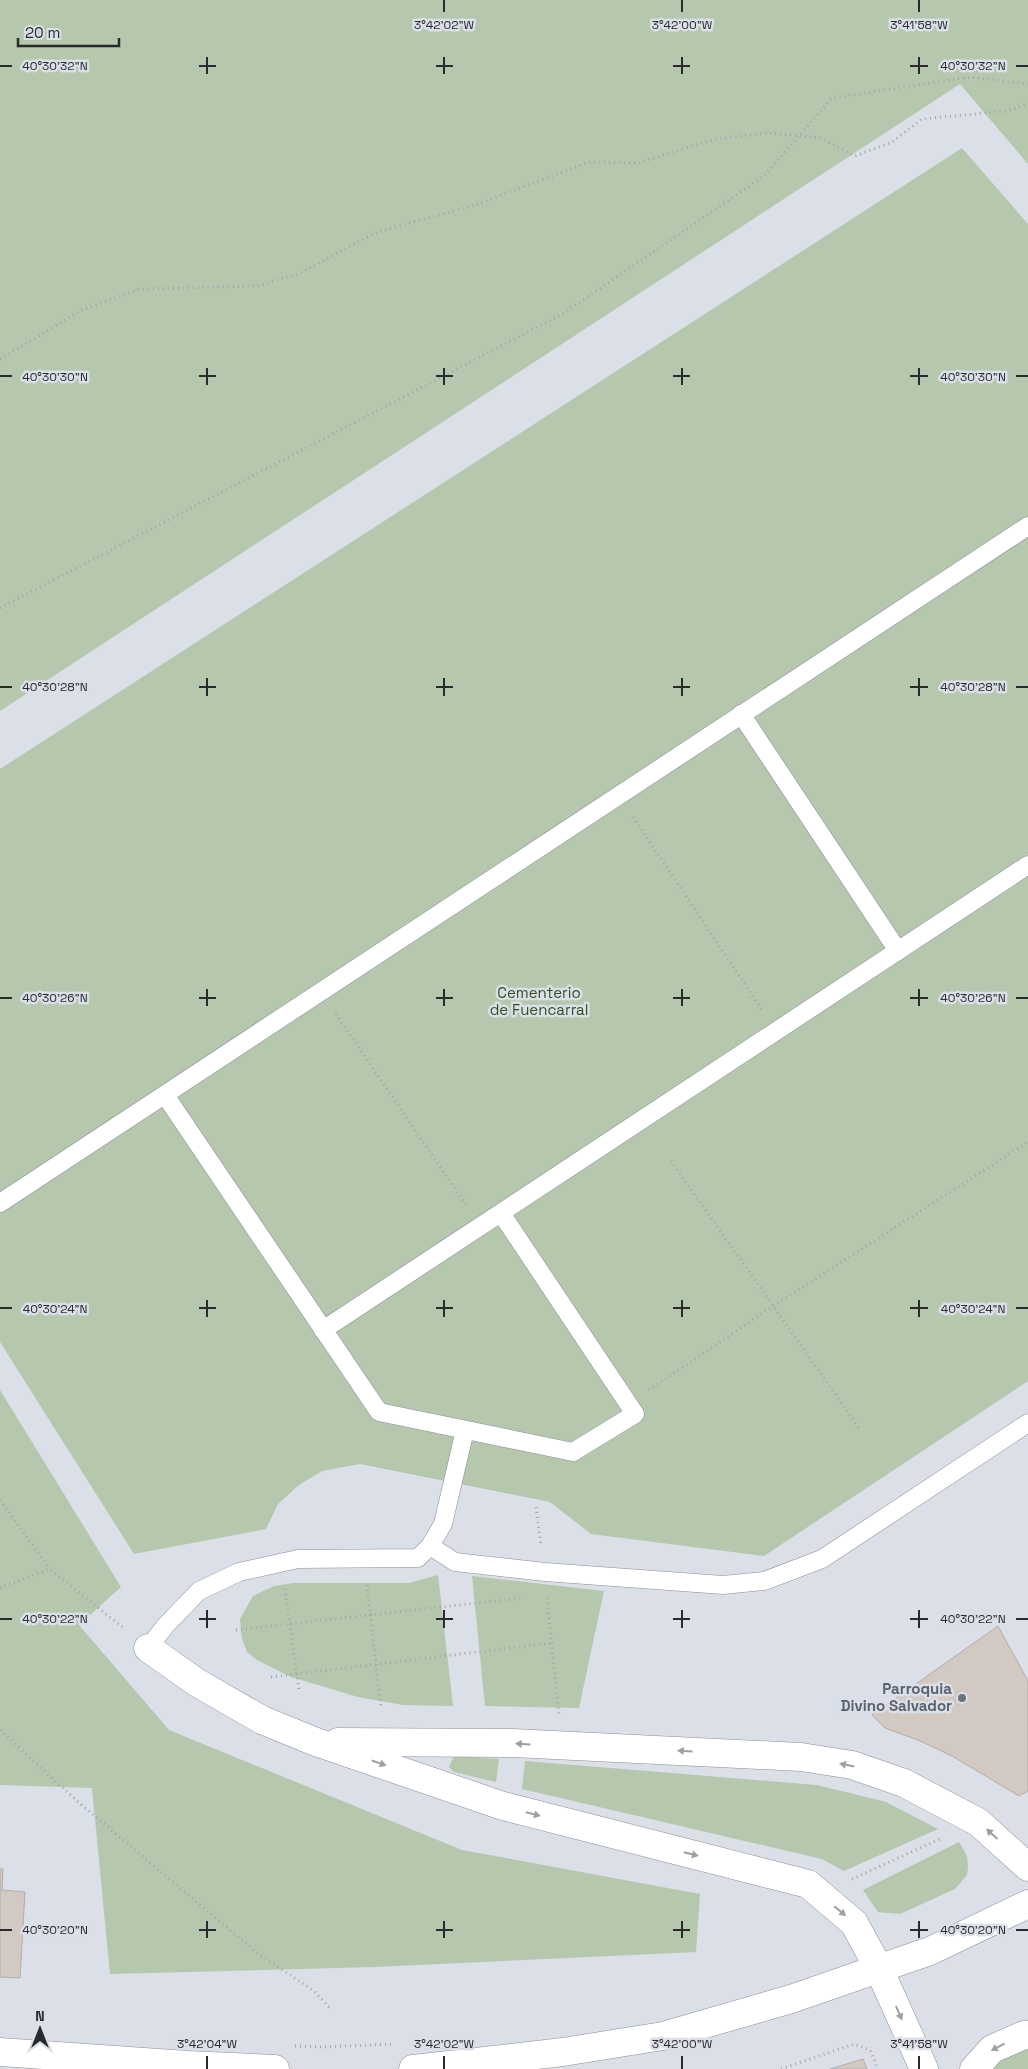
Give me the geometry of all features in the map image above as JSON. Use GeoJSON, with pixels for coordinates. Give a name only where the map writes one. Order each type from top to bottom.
{"type":"FeatureCollection","features":[{"type":"Feature","properties":{"kind":"street"},"geometry":{"type":"LineString","coordinates":[[148,1648],[196,1682],[262,1720],[316,1742],[503,1806],[808,1884],[854,1923],[879,1969],[924,2069]]}},
{"type":"Feature","properties":{"kind":"street"},"geometry":{"type":"LineString","coordinates":[[316,1742],[514,1743],[801,1757],[852,1765],[904,1783],[978,1822],[1028,1867]]}},
{"type":"Feature","properties":{"kind":"street"},"geometry":{"type":"LineString","coordinates":[[413,2069],[562,2052],[663,2036],[791,1999],[930,1951],[1028,1904]]}},
{"type":"Feature","properties":{"kind":"street"},"geometry":{"type":"LineString","coordinates":[[974,2069],[992,2049],[1028,2035]]}},
{"type":"Feature","properties":{"kind":"street"},"geometry":{"type":"LineString","coordinates":[[0,2052],[275,2069]]}},
{"type":"Feature","properties":{"kind":"lane"},"geometry":{"type":"LineString","coordinates":[[0,1203],[741,714],[1027,530]]}},
{"type":"Feature","properties":{"kind":"lane"},"geometry":{"type":"LineString","coordinates":[[741,714],[898,951]]}},
{"type":"Feature","properties":{"kind":"lane"},"geometry":{"type":"LineString","coordinates":[[323,1330],[1028,865]]}},
{"type":"Feature","properties":{"kind":"lane"},"geometry":{"type":"LineString","coordinates":[[165,1094],[379,1412],[573,1452],[635,1414],[501,1212]]}},
{"type":"Feature","properties":{"kind":"lane"},"geometry":{"type":"LineString","coordinates":[[430,1546],[455,1562],[545,1572],[723,1585],[764,1581],[822,1559],[1028,1423]]}},
{"type":"Feature","properties":{"kind":"lane"},"geometry":{"type":"LineString","coordinates":[[148,1648],[166,1625],[199,1591],[239,1572],[298,1559],[418,1558],[430,1546],[444,1524],[465,1430]]}},
{"type":"Feature","properties":{"kind":"path"},"geometry":{"type":"LineString","coordinates":[[0,608],[564,313],[764,176],[832,98],[970,77],[1028,84]]}},
{"type":"Feature","properties":{"kind":"path"},"geometry":{"type":"LineString","coordinates":[[0,359],[82,310],[140,289],[257,286],[300,273],[377,232],[478,204],[589,162],[638,163],[715,139],[767,133],[821,138],[855,156],[892,142],[922,119],[1007,111],[1028,104]]}},
{"type":"Feature","properties":{"kind":"path"},"geometry":{"type":"LineString","coordinates":[[618,795],[776,1031]]}},
{"type":"Feature","properties":{"kind":"path"},"geometry":{"type":"LineString","coordinates":[[320,992],[480,1226]]}},
{"type":"Feature","properties":{"kind":"path"},"geometry":{"type":"LineString","coordinates":[[628,1404],[773,1306],[1028,1142]]}},
{"type":"Feature","properties":{"kind":"path"},"geometry":{"type":"LineString","coordinates":[[671,1161],[859,1428]]}},
{"type":"Feature","properties":{"kind":"path"},"geometry":{"type":"LineString","coordinates":[[0,1500],[50,1569],[148,1648]]}},
{"type":"Feature","properties":{"kind":"path"},"geometry":{"type":"LineString","coordinates":[[536,1507],[560,1715]]}},
{"type":"Feature","properties":{"kind":"path"},"geometry":{"type":"LineString","coordinates":[[0,1588],[50,1569]]}},
{"type":"Feature","properties":{"kind":"path"},"geometry":{"type":"LineString","coordinates":[[367,1577],[381,1709]]}},
{"type":"Feature","properties":{"kind":"path"},"geometry":{"type":"LineString","coordinates":[[285,1588],[299,1690]]}},
{"type":"Feature","properties":{"kind":"path"},"geometry":{"type":"LineString","coordinates":[[236,1630],[547,1594]]}},
{"type":"Feature","properties":{"kind":"path"},"geometry":{"type":"LineString","coordinates":[[271,1677],[552,1643]]}},
{"type":"Feature","properties":{"kind":"path"},"geometry":{"type":"LineString","coordinates":[[0,1730],[77,1801],[256,1952],[314,1991],[331,2009]]}},
{"type":"Feature","properties":{"kind":"path"},"geometry":{"type":"LineString","coordinates":[[852,1879],[942,1838]]}},
{"type":"Feature","properties":{"kind":"path"},"geometry":{"type":"LineString","coordinates":[[293,2046],[322,2048],[397,2044]]}},
{"type":"Feature","properties":{"kind":"path"},"geometry":{"type":"LineString","coordinates":[[781,2069],[854,2044],[870,2050],[878,2069]]}},
{"type":"Feature","properties":{"kind":"green space"},"geometry":{"type":"Polygon","coordinates":[[[0,0],[1028,0],[1028,164],[960,84],[0,711],[0,0]]]}},
{"type":"Feature","properties":{"kind":"green space","name":"Cementerio de Fuencarral"},"geometry":{"type":"Polygon","coordinates":[[[962,148],[1028,224],[1028,1381],[764,1556],[591,1534],[550,1502],[360,1464],[322,1471],[299,1485],[278,1504],[266,1529],[134,1554],[0,1342],[0,769],[962,148]]]}},
{"type":"Feature","properties":{"kind":"green space"},"geometry":{"type":"Polygon","coordinates":[[[0,1390],[121,1587],[79,1625],[169,1730],[462,1850],[700,1894],[696,1952],[374,1967],[110,1974],[92,1788],[0,1785],[0,1390]]]}},
{"type":"Feature","properties":{"kind":"green space"},"geometry":{"type":"Polygon","coordinates":[[[438,1575],[453,1706],[403,1705],[358,1697],[291,1677],[257,1660],[247,1652],[242,1639],[240,1619],[253,1596],[274,1586],[294,1583],[409,1583],[438,1575]]]}},
{"type":"Feature","properties":{"kind":"green space"},"geometry":{"type":"Polygon","coordinates":[[[472,1576],[604,1591],[579,1708],[485,1706],[472,1576]]]}},
{"type":"Feature","properties":{"kind":"green space"},"geometry":{"type":"Polygon","coordinates":[[[454,1756],[499,1759],[496,1782],[454,1772],[449,1767],[454,1756]]]}},
{"type":"Feature","properties":{"kind":"green space"},"geometry":{"type":"Polygon","coordinates":[[[525,1761],[817,1785],[886,1802],[938,1829],[844,1871],[822,1859],[522,1789],[525,1761]]]}},
{"type":"Feature","properties":{"kind":"green space"},"geometry":{"type":"Polygon","coordinates":[[[959,1842],[967,1856],[968,1867],[967,1875],[955,1889],[900,1914],[878,1912],[863,1890],[959,1842]]]}},
{"type":"Feature","properties":{"kind":"green space"},"geometry":{"type":"Polygon","coordinates":[[[1028,2047],[1028,2069],[992,2069],[1009,2052],[1028,2047]]]}},
{"type":"Feature","properties":{"kind":"building","name":"Parroquia Divino Salvador"},"geometry":{"type":"Polygon","coordinates":[[[998,1626],[1028,1681],[1028,1791],[1019,1796],[952,1756],[918,1740],[885,1728],[872,1715],[998,1626]]]}},
{"type":"Feature","properties":{"kind":"building"},"geometry":{"type":"Polygon","coordinates":[[[0,1869],[3,1869],[2,1890],[25,1892],[20,1978],[0,1977],[0,1869]]]}},
{"type":"Feature","properties":{"kind":"building"},"geometry":{"type":"Polygon","coordinates":[[[863,2059],[867,2069],[830,2069],[863,2059]]]}},
{"type":"Feature","properties":{"kind":"place","name":"Parroquia Divino Salvador"},"geometry":{"type":"Point","coordinates":[962,1698]}}]}
